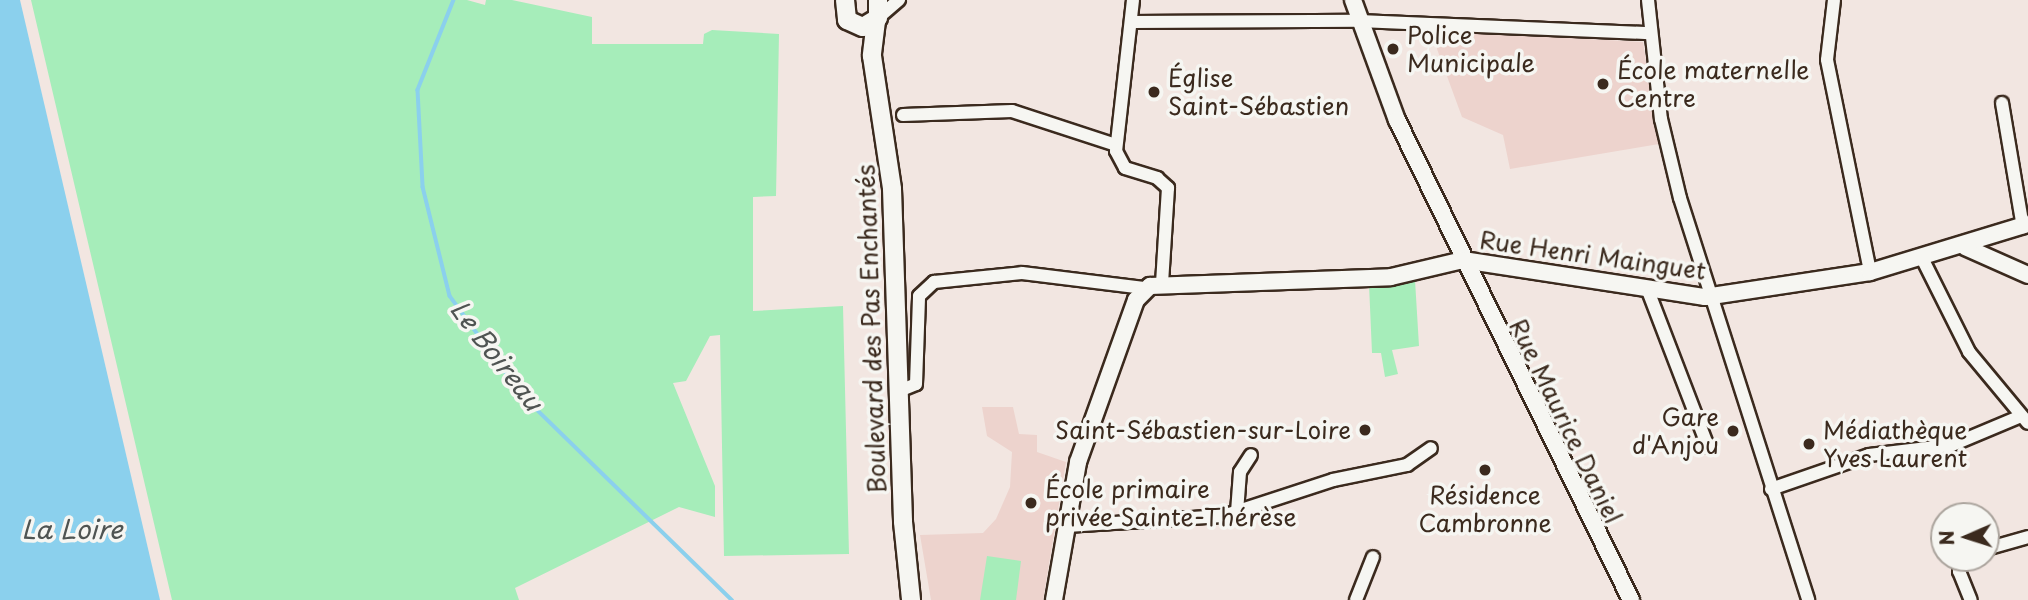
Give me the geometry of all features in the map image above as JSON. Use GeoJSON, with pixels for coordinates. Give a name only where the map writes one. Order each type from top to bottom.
{"type":"FeatureCollection","features":[{"type":"Feature","properties":{"kind":"main road","name":"Boulevard des Pas Enchantés"},"geometry":{"type":"LineString","coordinates":[[845,0],[844,13],[872,57]]}},
{"type":"Feature","properties":{"kind":"main road","name":"Boulevard des Pas Enchantés"},"geometry":{"type":"LineString","coordinates":[[877,13],[872,57],[892,189],[899,391],[911,600]]}},
{"type":"Feature","properties":{"kind":"main road"},"geometry":{"type":"LineString","coordinates":[[853,25],[863,27],[877,13]]}},
{"type":"Feature","properties":{"kind":"street"},"geometry":{"type":"LineString","coordinates":[[877,13],[899,0]]}},
{"type":"Feature","properties":{"kind":"street"},"geometry":{"type":"LineString","coordinates":[[1133,0],[1116,145],[1121,165],[1168,188],[1163,284]]}},
{"type":"Feature","properties":{"kind":"street","name":"Rue Maurice Daniel"},"geometry":{"type":"LineString","coordinates":[[1353,0],[1397,120],[1631,600]]}},
{"type":"Feature","properties":{"kind":"street"},"geometry":{"type":"LineString","coordinates":[[1648,0],[1650,33],[1670,160],[1808,600]]}},
{"type":"Feature","properties":{"kind":"street"},"geometry":{"type":"LineString","coordinates":[[1834,0],[1827,60],[1870,272]]}},
{"type":"Feature","properties":{"kind":"street"},"geometry":{"type":"LineString","coordinates":[[1132,22],[1359,21],[1650,33]]}},
{"type":"Feature","properties":{"kind":"street"},"geometry":{"type":"LineString","coordinates":[[2002,103],[2025,226]]}},
{"type":"Feature","properties":{"kind":"street"},"geometry":{"type":"LineString","coordinates":[[903,114],[1025,113],[1116,145]]}},
{"type":"Feature","properties":{"kind":"street","name":"Rue Henri Mainguet"},"geometry":{"type":"LineString","coordinates":[[1463,260],[1713,296],[1870,272],[1965,247],[2025,226]]}},
{"type":"Feature","properties":{"kind":"street"},"geometry":{"type":"LineString","coordinates":[[2000,236],[2003,267]]}},
{"type":"Feature","properties":{"kind":"street"},"geometry":{"type":"LineString","coordinates":[[1965,247],[2003,267],[2028,275]]}},
{"type":"Feature","properties":{"kind":"street"},"geometry":{"type":"LineString","coordinates":[[1771,489],[1869,455],[1952,446],[2025,420],[1969,352],[1922,258]]}},
{"type":"Feature","properties":{"kind":"street"},"geometry":{"type":"LineString","coordinates":[[899,391],[916,384],[919,296],[934,282],[1022,273],[1144,288],[1163,284],[1391,277],[1463,260]]}},
{"type":"Feature","properties":{"kind":"street"},"geometry":{"type":"LineString","coordinates":[[1054,600],[1078,462],[1144,288]]}},
{"type":"Feature","properties":{"kind":"street"},"geometry":{"type":"LineString","coordinates":[[1647,288],[1708,447]]}},
{"type":"Feature","properties":{"kind":"street"},"geometry":{"type":"LineString","coordinates":[[1067,526],[1237,512],[1333,480],[1407,465],[1431,448]]}},
{"type":"Feature","properties":{"kind":"street"},"geometry":{"type":"LineString","coordinates":[[1237,512],[1240,472],[1251,455]]}},
{"type":"Feature","properties":{"kind":"street"},"geometry":{"type":"LineString","coordinates":[[2000,546],[2028,537]]}},
{"type":"Feature","properties":{"kind":"street"},"geometry":{"type":"LineString","coordinates":[[1356,600],[1373,556]]}},
{"type":"Feature","properties":{"kind":"street"},"geometry":{"type":"LineString","coordinates":[[1959,572],[1971,600]]}},
{"type":"Feature","properties":{"kind":"shaded area"},"geometry":{"type":"Polygon","coordinates":[[[1438,31],[1643,42],[1659,144],[1510,169],[1503,135],[1462,117],[1437,49],[1438,31]]]}},
{"type":"Feature","properties":{"kind":"shaded area","name":"École primaire privée Sainte-Thérèse"},"geometry":{"type":"Polygon","coordinates":[[[982,407],[1013,407],[1019,434],[1037,435],[1037,452],[1066,462],[1043,600],[931,600],[920,535],[983,533],[996,519],[1010,487],[1012,452],[987,436],[982,407]]]}},
{"type":"Feature","properties":{"kind":"green space"},"geometry":{"type":"Polygon","coordinates":[[[31,0],[467,0],[485,5],[486,0],[512,0],[592,17],[592,44],[703,44],[704,34],[712,30],[779,34],[776,196],[753,197],[753,311],[843,306],[849,554],[724,556],[720,335],[710,336],[686,381],[673,383],[715,486],[715,517],[679,507],[515,588],[519,600],[172,600],[31,0]]]}},
{"type":"Feature","properties":{"kind":"green space"},"geometry":{"type":"Polygon","coordinates":[[[1415,280],[1419,346],[1392,350],[1398,374],[1385,377],[1381,353],[1372,353],[1369,284],[1415,280]]]}},
{"type":"Feature","properties":{"kind":"green space"},"geometry":{"type":"Polygon","coordinates":[[[987,556],[1021,561],[1016,600],[980,600],[987,556]]]}},
{"type":"Feature","properties":{"kind":"water","name":"La Loire"},"geometry":{"type":"Polygon","coordinates":[[[0,0],[20,0],[160,600],[0,600],[0,0]]]}},
{"type":"Feature","properties":{"kind":"waterway","name":"Le Boireau"},"geometry":{"type":"LineString","coordinates":[[454,0],[418,90],[423,187],[450,296],[523,396],[732,600]]}},
{"type":"Feature","properties":{"kind":"place","name":"Police Municipale"},"geometry":{"type":"Point","coordinates":[1393,49]}},
{"type":"Feature","properties":{"kind":"place","name":"École maternelle Centre"},"geometry":{"type":"Point","coordinates":[1603,84]}},
{"type":"Feature","properties":{"kind":"place","name":"Église Saint-Sébastien"},"geometry":{"type":"Point","coordinates":[1154,92]}},
{"type":"Feature","properties":{"kind":"place","name":"Saint-Sébastien-sur-Loire"},"geometry":{"type":"Point","coordinates":[1365,430]}},
{"type":"Feature","properties":{"kind":"place","name":"Gare d'Anjou"},"geometry":{"type":"Point","coordinates":[1733,431]}},
{"type":"Feature","properties":{"kind":"place","name":"Médiathèque Yves Laurent"},"geometry":{"type":"Point","coordinates":[1809,444]}},
{"type":"Feature","properties":{"kind":"place","name":"Résidence Cambronne"},"geometry":{"type":"Point","coordinates":[1485,470]}},
{"type":"Feature","properties":{"kind":"place","name":"École primaire privée Sainte-Thérèse"},"geometry":{"type":"Point","coordinates":[1031,503]}}]}
